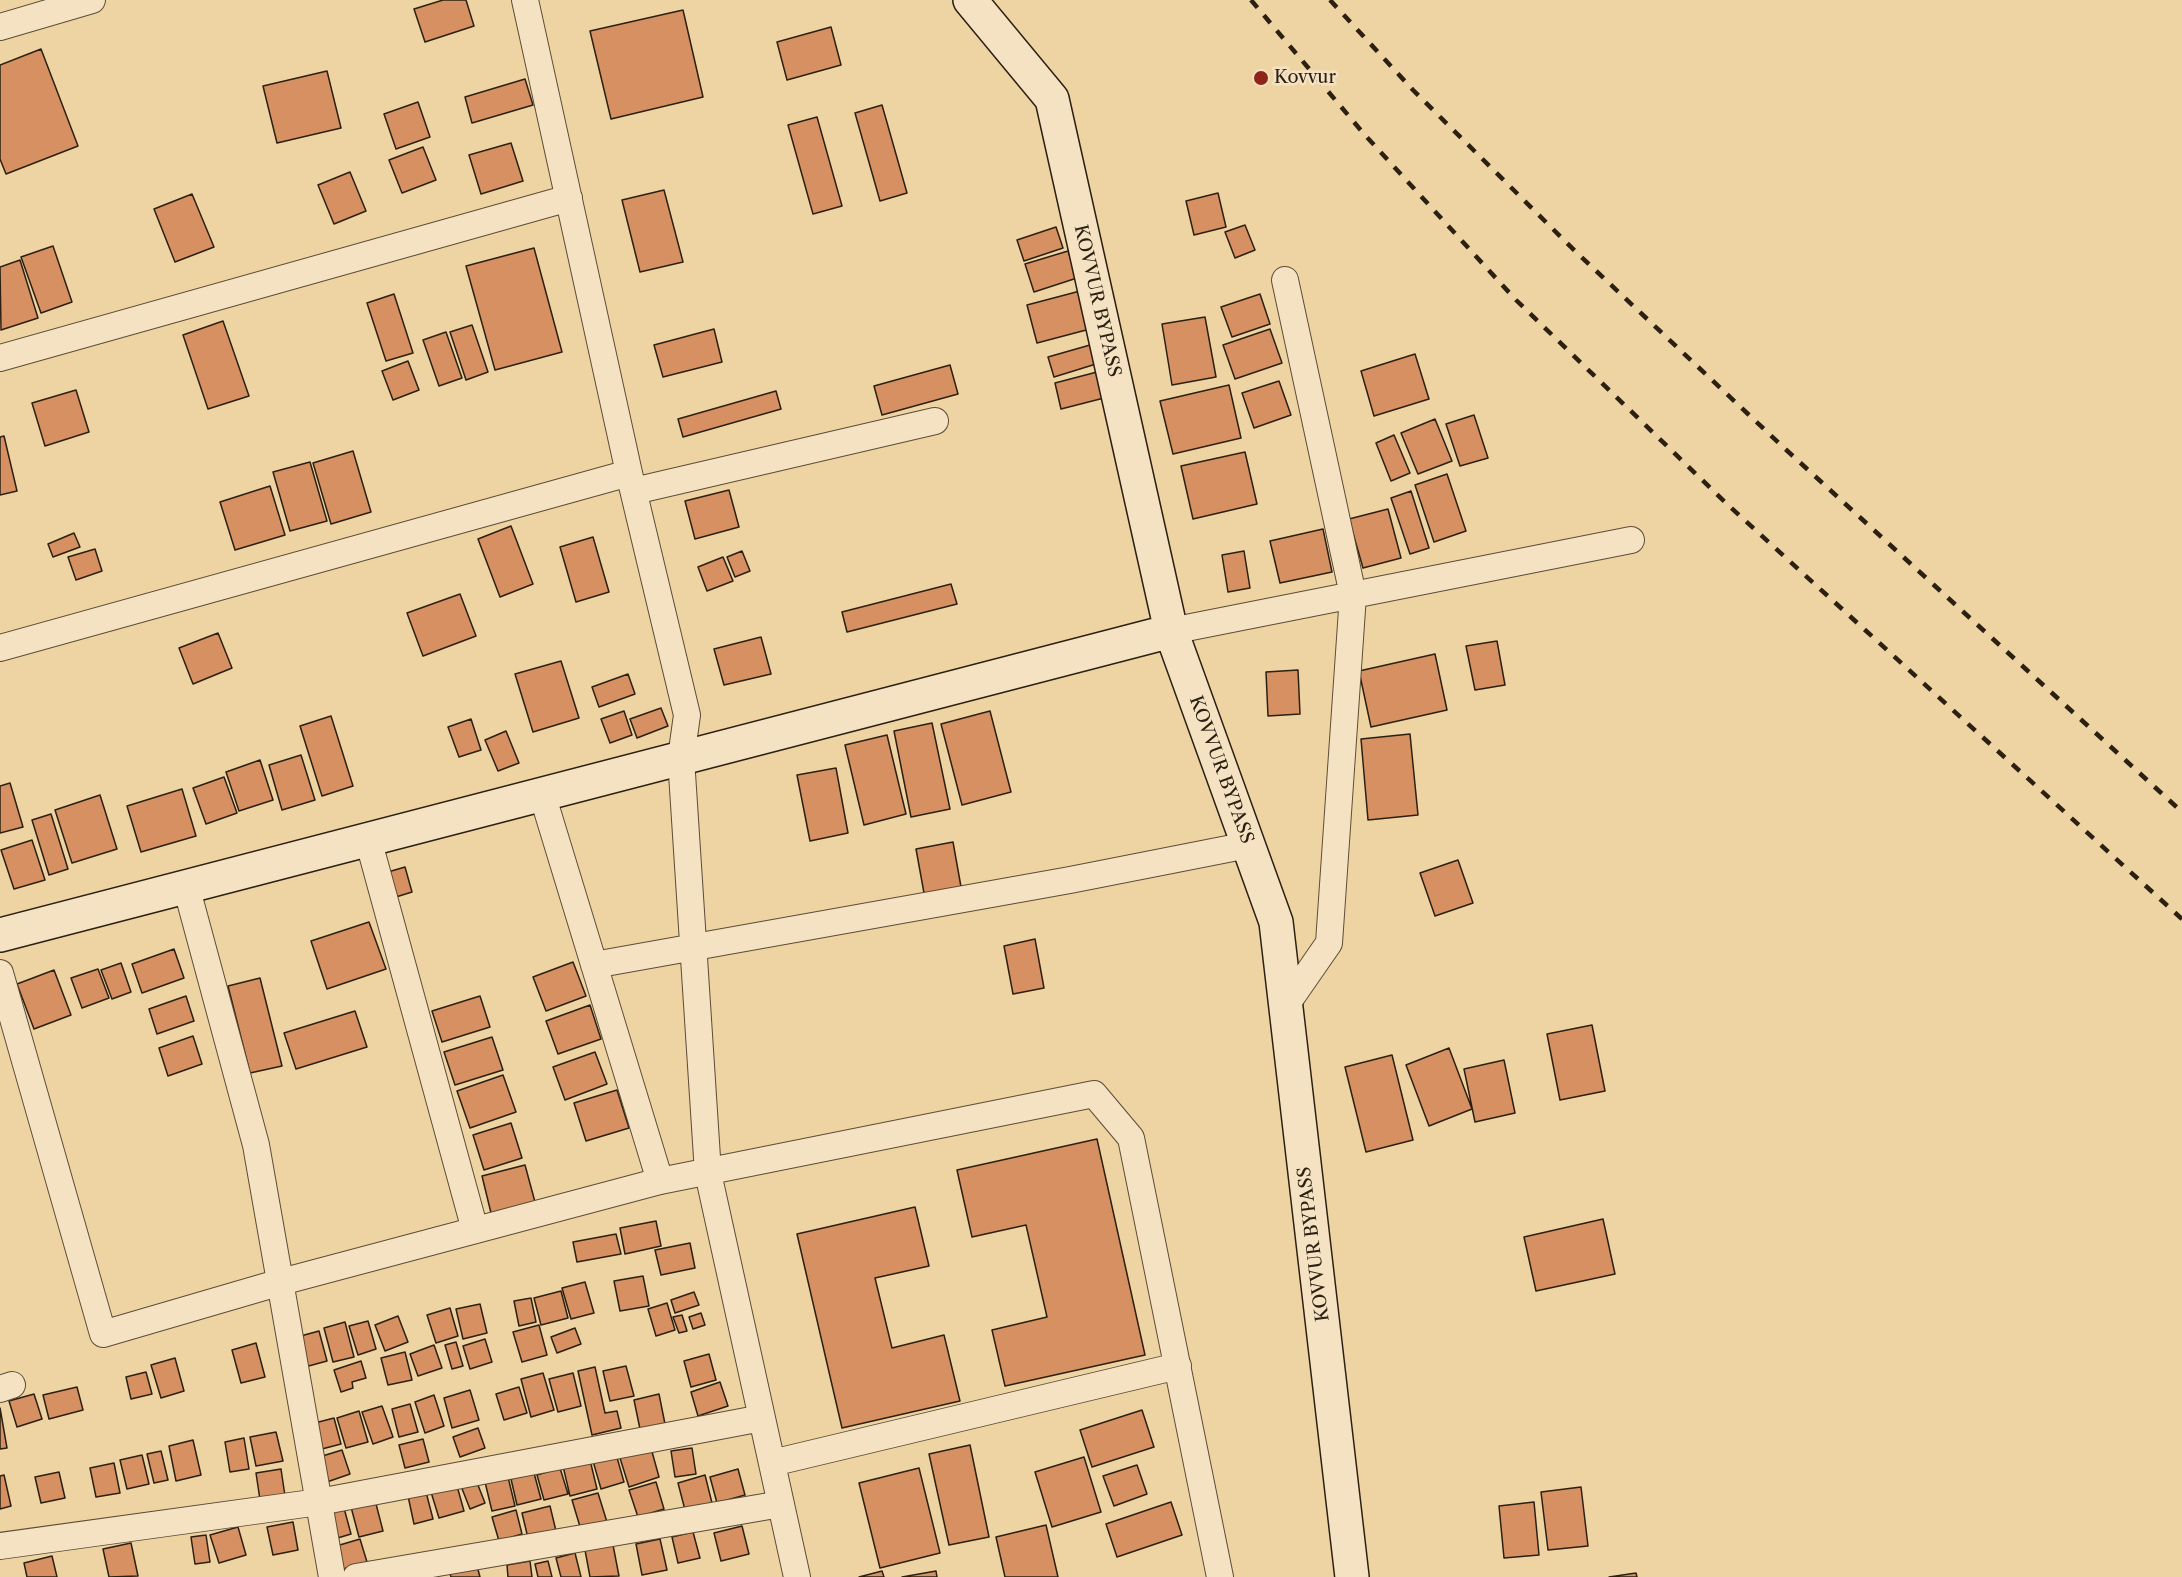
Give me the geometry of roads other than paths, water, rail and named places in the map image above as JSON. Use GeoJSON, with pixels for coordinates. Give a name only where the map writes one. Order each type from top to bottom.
{"type":"FeatureCollection","features":[{"type":"Feature","properties":{"kind":"street"},"geometry":{"type":"LineString","coordinates":[[0,27],[92,0]]}},
{"type":"Feature","properties":{"kind":"street"},"geometry":{"type":"LineString","coordinates":[[525,0],[632,482],[687,715],[681,758],[708,1173],[797,1577]]}},
{"type":"Feature","properties":{"kind":"street","name":"KOVVUR BYPASS"},"geometry":{"type":"LineString","coordinates":[[970,0],[1052,99],[1171,631],[1276,922],[1352,1577]]}},
{"type":"Feature","properties":{"kind":"street"},"geometry":{"type":"LineString","coordinates":[[0,358],[569,198]]}},
{"type":"Feature","properties":{"kind":"street"},"geometry":{"type":"LineString","coordinates":[[1285,280],[1353,595],[1329,943],[1286,1005]]}},
{"type":"Feature","properties":{"kind":"street"},"geometry":{"type":"LineString","coordinates":[[0,648],[632,482],[935,421]]}},
{"type":"Feature","properties":{"kind":"street"},"geometry":{"type":"LineString","coordinates":[[0,935],[1171,631],[1631,540]]}},
{"type":"Feature","properties":{"kind":"street"},"geometry":{"type":"LineString","coordinates":[[542,794],[660,1181]]}},
{"type":"Feature","properties":{"kind":"street"},"geometry":{"type":"LineString","coordinates":[[368,839],[476,1230]]}},
{"type":"Feature","properties":{"kind":"street"},"geometry":{"type":"LineString","coordinates":[[594,965],[1070,880],[1248,845]]}},
{"type":"Feature","properties":{"kind":"street"},"geometry":{"type":"LineString","coordinates":[[186,886],[256,1144],[332,1577]]}},
{"type":"Feature","properties":{"kind":"street"},"geometry":{"type":"LineString","coordinates":[[0,973],[103,1334],[281,1282],[660,1181],[1094,1094],[1131,1138],[1220,1577]]}},
{"type":"Feature","properties":{"kind":"street"},"geometry":{"type":"LineString","coordinates":[[772,1463],[1178,1366]]}},
{"type":"Feature","properties":{"kind":"street"},"geometry":{"type":"LineString","coordinates":[[0,1546],[319,1502],[762,1418]]}},
{"type":"Feature","properties":{"kind":"street"},"geometry":{"type":"LineString","coordinates":[[356,1577],[781,1504]]}},
{"type":"Feature","properties":{"kind":"railway"},"geometry":{"type":"LineString","coordinates":[[1251,0],[1364,134],[1516,300],[1728,505],[2182,919]]}},
{"type":"Feature","properties":{"kind":"railway"},"geometry":{"type":"LineString","coordinates":[[1330,0],[1413,90],[1575,251],[1782,446],[2182,812]]}},
{"type":"Feature","properties":{"kind":"place","name":"Kovvur"},"geometry":{"type":"Point","coordinates":[1261,78]}}]}
